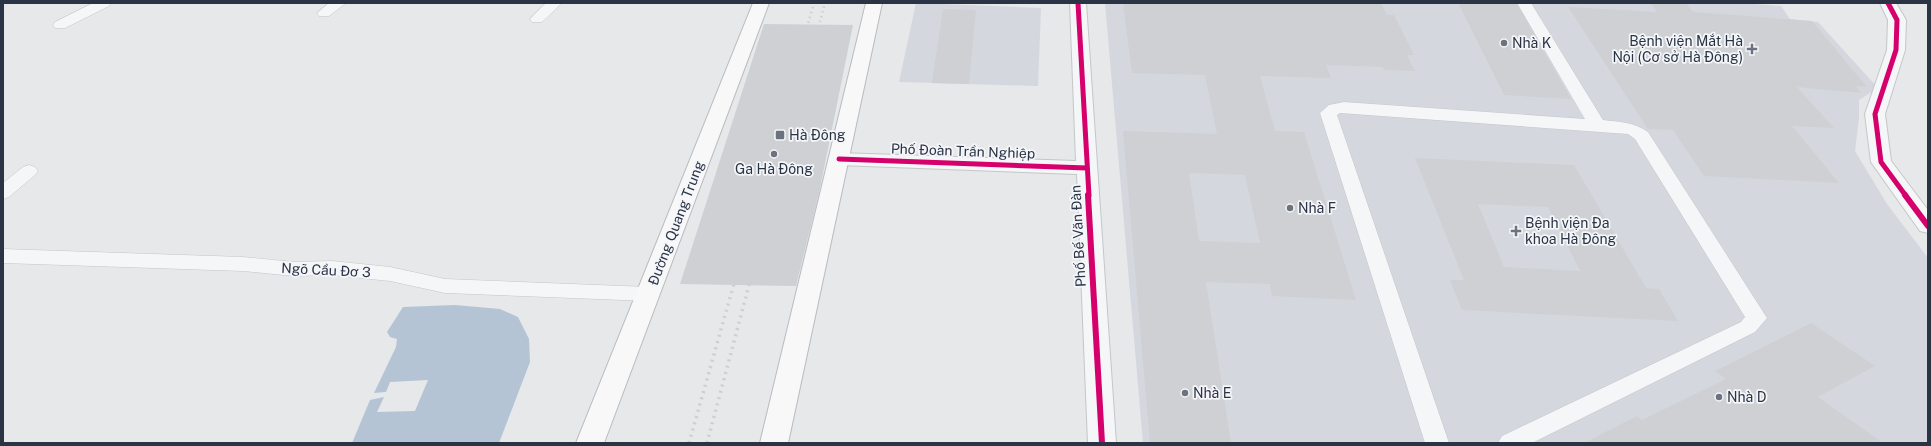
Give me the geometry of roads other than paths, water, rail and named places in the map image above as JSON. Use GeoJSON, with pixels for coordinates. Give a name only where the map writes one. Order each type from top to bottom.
{"type":"FeatureCollection","features":[{"type":"Feature","properties":{"kind":"highway","name":"Đường Quang Trung"},"geometry":{"type":"LineString","coordinates":[[590,443],[761,3]]}},
{"type":"Feature","properties":{"kind":"highway"},"geometry":{"type":"LineString","coordinates":[[774,443],[874,3]]}},
{"type":"Feature","properties":{"kind":"street","name":"Phố Bế Văn Đàn"},"geometry":{"type":"LineString","coordinates":[[1078,3],[1102,443]]}},
{"type":"Feature","properties":{"kind":"street"},"geometry":{"type":"LineString","coordinates":[[1888,3],[1897,20],[1896,50],[1875,114],[1881,162],[1928,226]]}},
{"type":"Feature","properties":{"kind":"street","name":"Phố Đoàn Trần Nghiệp"},"geometry":{"type":"LineString","coordinates":[[838,159],[1087,168]]}},
{"type":"Feature","properties":{"kind":"lane"},"geometry":{"type":"LineString","coordinates":[[60,25],[104,3]]}},
{"type":"Feature","properties":{"kind":"lane"},"geometry":{"type":"LineString","coordinates":[[324,13],[339,3]]}},
{"type":"Feature","properties":{"kind":"lane"},"geometry":{"type":"LineString","coordinates":[[537,19],[555,3]]}},
{"type":"Feature","properties":{"kind":"lane"},"geometry":{"type":"LineString","coordinates":[[1524,3],[1597,125]]}},
{"type":"Feature","properties":{"kind":"lane"},"geometry":{"type":"LineString","coordinates":[[1438,443],[1328,113],[1335,108],[1344,107],[1597,125],[1624,127],[1634,130],[1642,136],[1758,318],[1748,327],[1510,443]]}},
{"type":"Feature","properties":{"kind":"lane"},"geometry":{"type":"LineString","coordinates":[[3,193],[29,171]]}},
{"type":"Feature","properties":{"kind":"lane","name":"Ngõ Cầu Đơ 3"},"geometry":{"type":"LineString","coordinates":[[3,256],[243,264],[294,269],[332,268],[390,274],[445,286],[648,294]]}},
{"type":"Feature","properties":{"kind":"water"},"geometry":{"type":"Polygon","coordinates":[[[455,305],[500,309],[518,317],[529,339],[530,362],[499,443],[352,443],[370,400],[384,397],[377,412],[415,411],[428,380],[390,382],[386,392],[374,393],[396,347],[397,339],[390,337],[387,332],[403,307],[455,305]]]}},
{"type":"Feature","properties":{"kind":"railway"},"geometry":{"type":"LineString","coordinates":[[759,196],[814,3]]}},
{"type":"Feature","properties":{"kind":"railway"},"geometry":{"type":"LineString","coordinates":[[773,196],[825,3]]}},
{"type":"Feature","properties":{"kind":"railway"},"geometry":{"type":"LineString","coordinates":[[689,443],[759,195]]}},
{"type":"Feature","properties":{"kind":"railway"},"geometry":{"type":"LineString","coordinates":[[707,443],[773,195]]}},
{"type":"Feature","properties":{"kind":"place","name":"Nhà K"},"geometry":{"type":"Point","coordinates":[1504,43]}},
{"type":"Feature","properties":{"kind":"place","name":"Bệnh viện Mắt Hà Nội (Cơ sở Hà Đông)"},"geometry":{"type":"Point","coordinates":[1752,49]}},
{"type":"Feature","properties":{"kind":"place","name":"Hà Đông"},"geometry":{"type":"Point","coordinates":[780,135]}},
{"type":"Feature","properties":{"kind":"place","name":"Ga Hà Đông"},"geometry":{"type":"Point","coordinates":[774,154]}},
{"type":"Feature","properties":{"kind":"place","name":"Nhà F"},"geometry":{"type":"Point","coordinates":[1290,208]}},
{"type":"Feature","properties":{"kind":"place","name":"Bệnh viện Đa khoa Hà Đông"},"geometry":{"type":"Point","coordinates":[1516,231]}},
{"type":"Feature","properties":{"kind":"place","name":"Nhà E"},"geometry":{"type":"Point","coordinates":[1185,393]}},
{"type":"Feature","properties":{"kind":"place","name":"Nhà D"},"geometry":{"type":"Point","coordinates":[1719,397]}}]}
